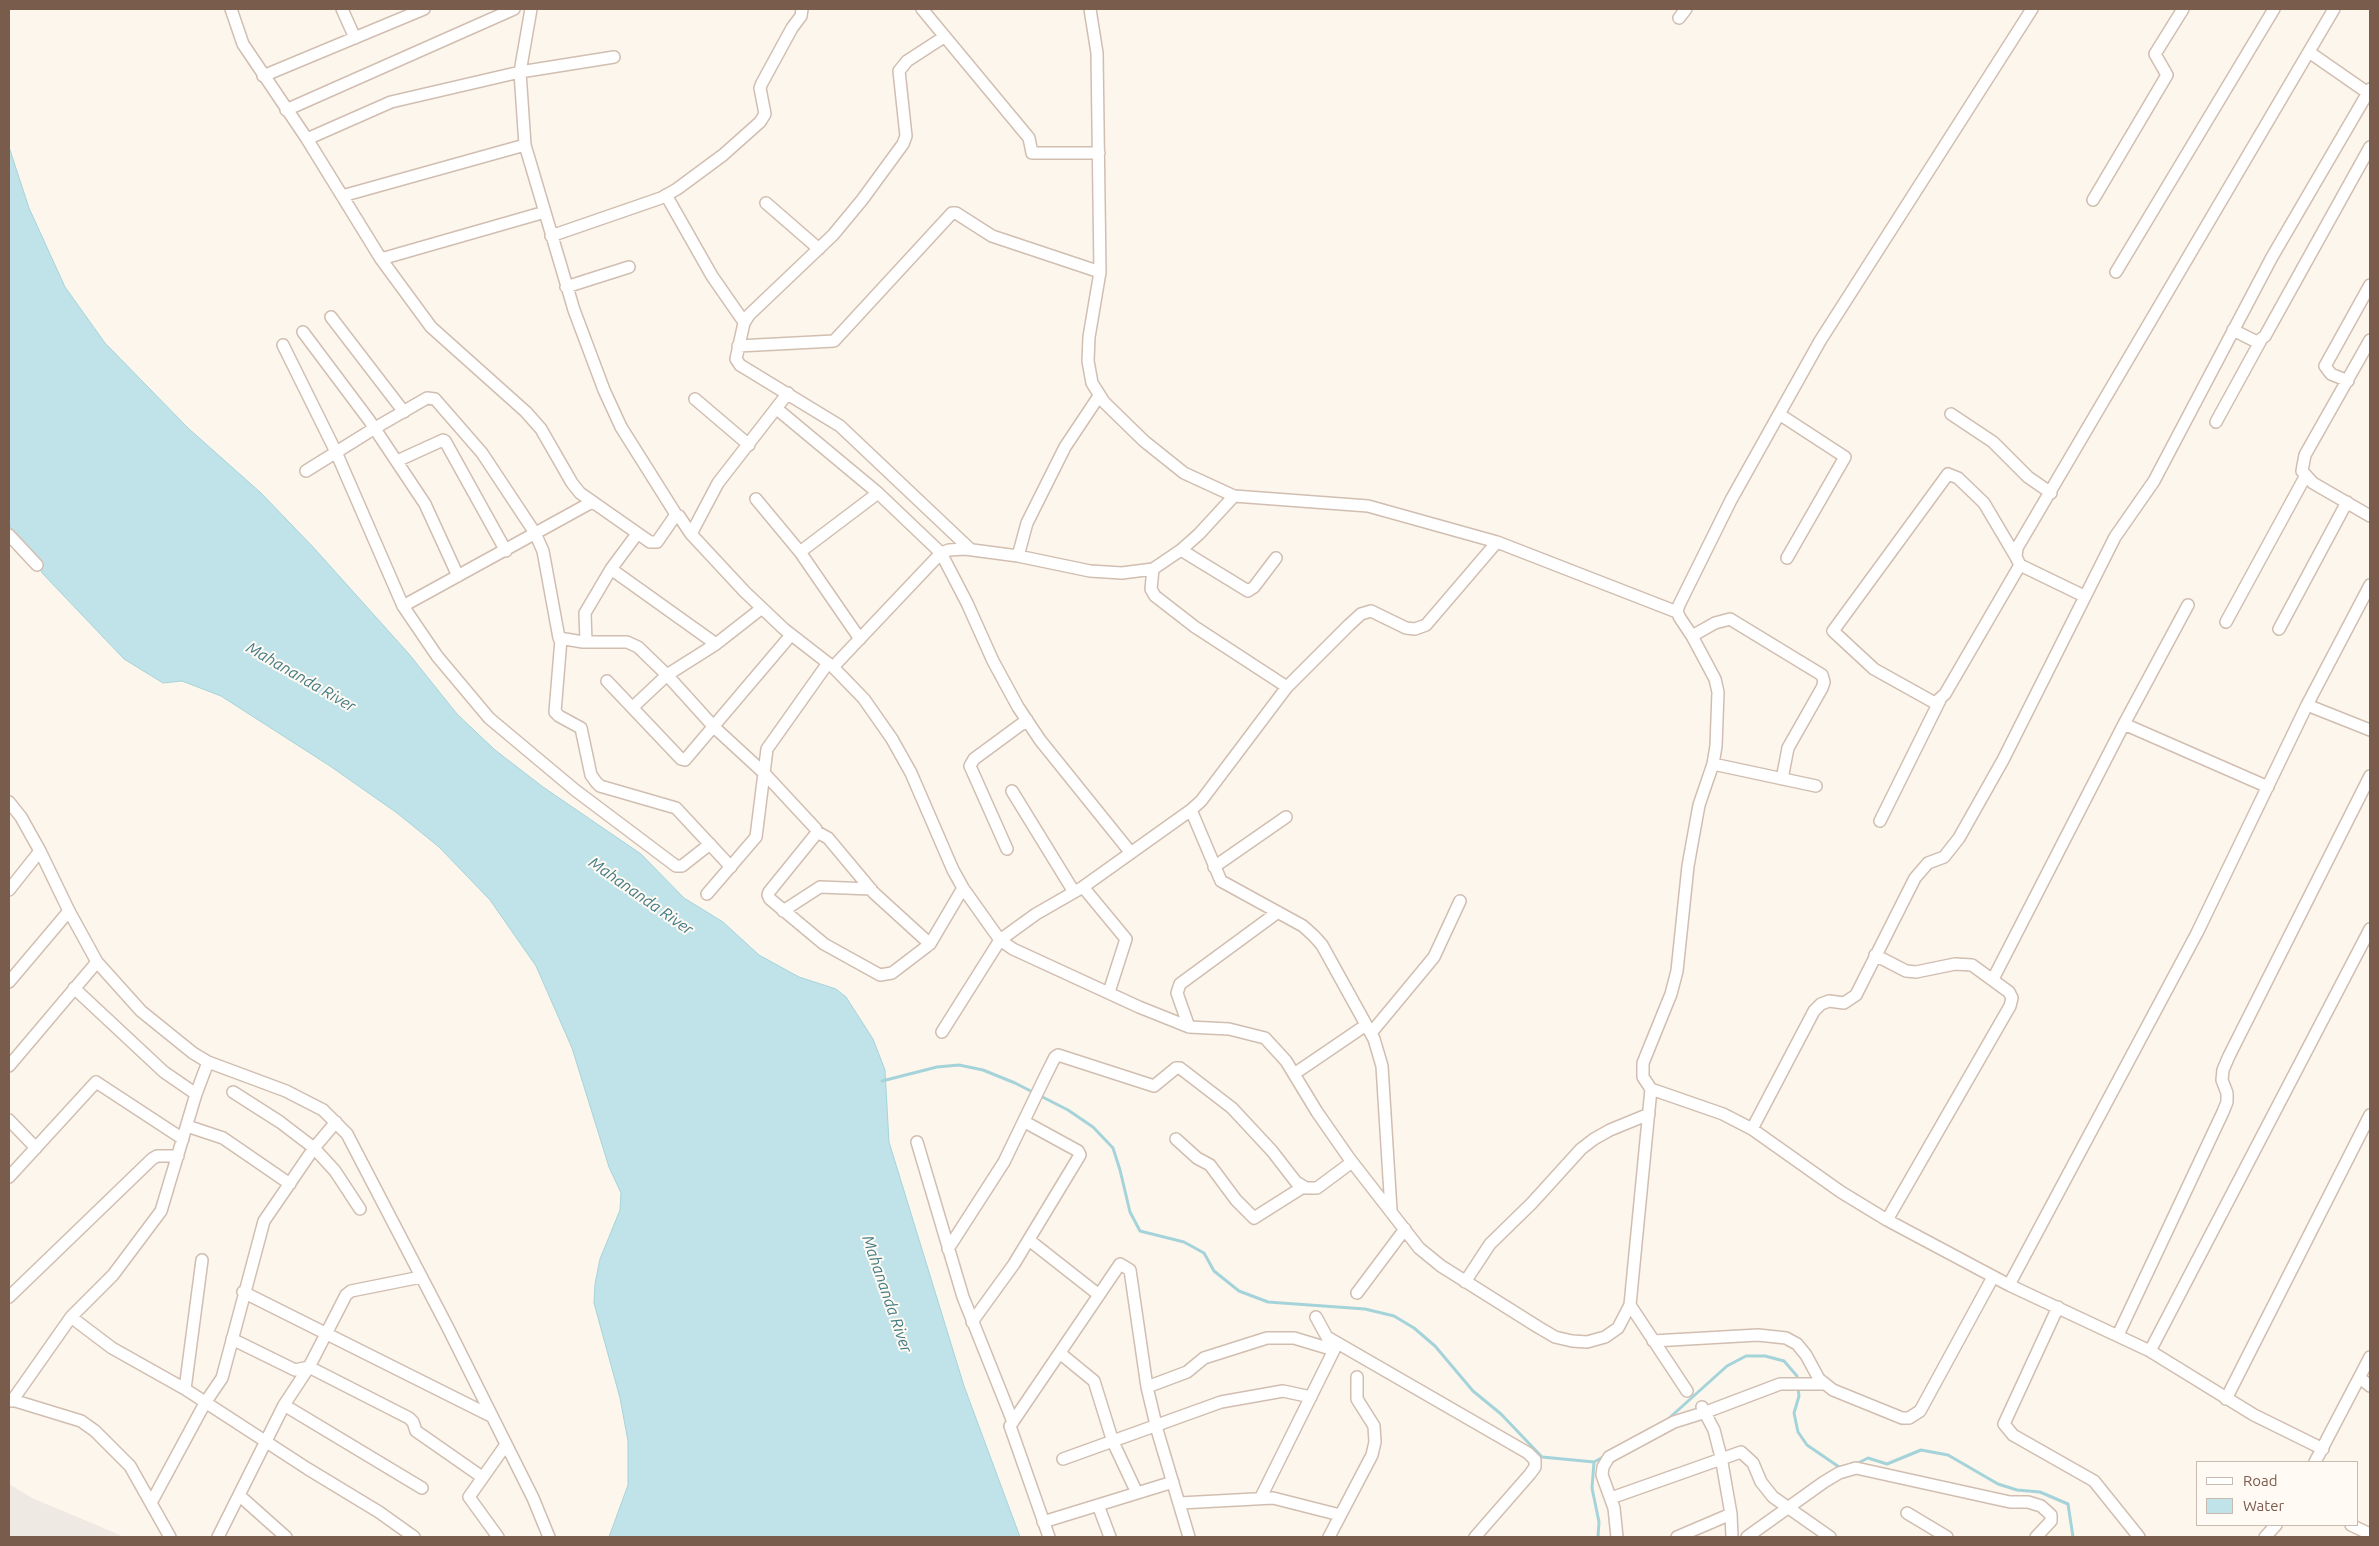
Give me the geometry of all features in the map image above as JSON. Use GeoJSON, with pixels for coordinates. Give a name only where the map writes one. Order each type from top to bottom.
{"type":"FeatureCollection","features":[{"type":"Feature","properties":{"kind":"street"},"geometry":{"type":"LineString","coordinates":[[231,9],[243,44],[263,76],[307,139],[381,258],[431,326],[526,412],[553,448],[572,483],[592,502],[650,542],[657,542],[677,516]]}},
{"type":"Feature","properties":{"kind":"street"},"geometry":{"type":"LineString","coordinates":[[342,9],[355,38]]}},
{"type":"Feature","properties":{"kind":"street"},"geometry":{"type":"LineString","coordinates":[[263,76],[424,9]]}},
{"type":"Feature","properties":{"kind":"street"},"geometry":{"type":"LineString","coordinates":[[286,110],[514,9]]}},
{"type":"Feature","properties":{"kind":"street"},"geometry":{"type":"LineString","coordinates":[[531,9],[520,72],[525,145],[566,287],[589,352],[620,427],[677,516],[691,534],[762,608],[791,635],[830,665],[864,699],[892,739],[911,773],[953,870],[963,888],[1000,940],[1013,949],[1189,1027],[1229,1029],[1265,1038],[1286,1061],[1316,1112],[1352,1162],[1428,1256],[1465,1282],[1555,1337],[1572,1341],[1587,1342],[1605,1337],[1618,1328],[1630,1305],[1651,1089]]}},
{"type":"Feature","properties":{"kind":"street"},"geometry":{"type":"LineString","coordinates":[[551,236],[666,195],[698,175],[764,116],[761,86],[782,45],[801,16],[802,9]]}},
{"type":"Feature","properties":{"kind":"street"},"geometry":{"type":"LineString","coordinates":[[922,9],[1029,138],[1032,154],[1099,153]]}},
{"type":"Feature","properties":{"kind":"street"},"geometry":{"type":"LineString","coordinates":[[1090,9],[1097,53],[1100,272],[1089,337],[1088,361],[1092,383],[1099,396],[1144,441],[1184,473],[1234,496],[1368,506],[1496,542],[1677,612],[1709,665],[1718,692],[1716,746],[1713,764],[1699,805],[1690,857],[1677,971],[1671,994],[1643,1063],[1643,1077],[1651,1089],[1723,1114],[1752,1129],[1840,1192],[1887,1220],[2009,1285],[2150,1351],[2226,1399],[2323,1449]]}},
{"type":"Feature","properties":{"kind":"street"},"geometry":{"type":"LineString","coordinates":[[1677,612],[1731,500],[1820,340],[2032,9]]}},
{"type":"Feature","properties":{"kind":"street"},"geometry":{"type":"LineString","coordinates":[[2093,200],[2167,75],[2155,54],[2183,9]]}},
{"type":"Feature","properties":{"kind":"street"},"geometry":{"type":"LineString","coordinates":[[2116,272],[2274,9]]}},
{"type":"Feature","properties":{"kind":"street"},"geometry":{"type":"LineString","coordinates":[[1880,821],[1940,700],[2018,561],[2017,548],[2334,9]]}},
{"type":"Feature","properties":{"kind":"street"},"geometry":{"type":"LineString","coordinates":[[944,37],[906,61],[900,68],[905,141],[862,200],[818,249],[749,315],[744,322],[736,359],[740,365],[840,426],[970,550]]}},
{"type":"Feature","properties":{"kind":"street"},"geometry":{"type":"LineString","coordinates":[[1752,1129],[1814,1011],[1821,1004],[1844,1002],[1856,995],[1915,878],[1928,863],[1944,857],[1959,838],[2003,760],[2114,537],[2154,481],[2272,257],[2369,91],[2309,52]]}},
{"type":"Feature","properties":{"kind":"street"},"geometry":{"type":"LineString","coordinates":[[307,139],[391,102],[520,72],[614,57]]}},
{"type":"Feature","properties":{"kind":"street"},"geometry":{"type":"LineString","coordinates":[[342,196],[525,145]]}},
{"type":"Feature","properties":{"kind":"street"},"geometry":{"type":"LineString","coordinates":[[2216,422],[2370,147]]}},
{"type":"Feature","properties":{"kind":"street"},"geometry":{"type":"LineString","coordinates":[[666,195],[712,276],[744,322]]}},
{"type":"Feature","properties":{"kind":"street"},"geometry":{"type":"LineString","coordinates":[[766,203],[818,249]]}},
{"type":"Feature","properties":{"kind":"street"},"geometry":{"type":"LineString","coordinates":[[381,258],[545,212]]}},
{"type":"Feature","properties":{"kind":"street"},"geometry":{"type":"LineString","coordinates":[[738,346],[834,341],[952,213],[992,236],[1100,272]]}},
{"type":"Feature","properties":{"kind":"street"},"geometry":{"type":"LineString","coordinates":[[566,287],[629,267]]}},
{"type":"Feature","properties":{"kind":"street"},"geometry":{"type":"LineString","coordinates":[[2348,381],[2331,374],[2325,366],[2370,285]]}},
{"type":"Feature","properties":{"kind":"street"},"geometry":{"type":"LineString","coordinates":[[331,317],[404,412]]}},
{"type":"Feature","properties":{"kind":"street"},"geometry":{"type":"LineString","coordinates":[[2233,330],[2253,341],[2261,340]]}},
{"type":"Feature","properties":{"kind":"street"},"geometry":{"type":"LineString","coordinates":[[303,332],[398,461],[425,504],[458,576]]}},
{"type":"Feature","properties":{"kind":"street"},"geometry":{"type":"LineString","coordinates":[[2370,340],[2305,454],[2302,471],[2305,477],[2370,516]]}},
{"type":"Feature","properties":{"kind":"street"},"geometry":{"type":"LineString","coordinates":[[283,345],[336,452],[403,606],[437,656],[489,718],[575,790],[676,866],[682,866],[710,844]]}},
{"type":"Feature","properties":{"kind":"street"},"geometry":{"type":"LineString","coordinates":[[691,534],[718,483],[788,393]]}},
{"type":"Feature","properties":{"kind":"street"},"geometry":{"type":"LineString","coordinates":[[1018,556],[1027,523],[1065,447],[1099,396]]}},
{"type":"Feature","properties":{"kind":"street"},"geometry":{"type":"LineString","coordinates":[[306,471],[374,428],[429,397],[434,399],[482,453],[535,533],[542,551],[558,637],[561,639],[555,709],[559,716],[581,728],[592,775],[596,782],[600,786],[676,808],[731,867]]}},
{"type":"Feature","properties":{"kind":"street"},"geometry":{"type":"LineString","coordinates":[[695,399],[749,444]]}},
{"type":"Feature","properties":{"kind":"street"},"geometry":{"type":"LineString","coordinates":[[777,409],[878,493],[941,553],[967,603],[993,661],[1027,720],[1040,740],[1130,853]]}},
{"type":"Feature","properties":{"kind":"street"},"geometry":{"type":"LineString","coordinates":[[1779,414],[1843,454],[1845,459],[1787,558]]}},
{"type":"Feature","properties":{"kind":"street"},"geometry":{"type":"LineString","coordinates":[[1951,414],[1993,442],[2028,477],[2051,493]]}},
{"type":"Feature","properties":{"kind":"street"},"geometry":{"type":"LineString","coordinates":[[398,461],[443,440],[445,441],[506,551]]}},
{"type":"Feature","properties":{"kind":"street"},"geometry":{"type":"LineString","coordinates":[[1940,700],[1934,703],[1926,700],[1885,676],[1866,662],[1834,633],[1833,629],[1948,474],[1958,478],[1984,503],[2018,561],[2084,596]]}},
{"type":"Feature","properties":{"kind":"street"},"geometry":{"type":"LineString","coordinates":[[2226,622],[2305,477]]}},
{"type":"Feature","properties":{"kind":"street"},"geometry":{"type":"LineString","coordinates":[[800,552],[878,493]]}},
{"type":"Feature","properties":{"kind":"street"},"geometry":{"type":"LineString","coordinates":[[707,894],[756,837],[768,746],[830,665],[860,639],[941,553],[957,548],[1018,556],[1090,571],[1122,573],[1154,569],[1181,550],[1234,496]]}},
{"type":"Feature","properties":{"kind":"street"},"geometry":{"type":"LineString","coordinates":[[756,499],[800,552],[860,639]]}},
{"type":"Feature","properties":{"kind":"street"},"geometry":{"type":"LineString","coordinates":[[403,606],[592,502]]}},
{"type":"Feature","properties":{"kind":"street"},"geometry":{"type":"LineString","coordinates":[[2279,629],[2347,502]]}},
{"type":"Feature","properties":{"kind":"street"},"geometry":{"type":"LineString","coordinates":[[586,642],[585,613],[611,569],[637,534]]}},
{"type":"Feature","properties":{"kind":"street"},"geometry":{"type":"LineString","coordinates":[[9,535],[37,565]]}},
{"type":"Feature","properties":{"kind":"street"},"geometry":{"type":"LineString","coordinates":[[942,1032],[1000,940],[1036,914],[1079,889],[1201,801],[1286,687],[1349,625],[1367,612],[1375,612],[1406,628],[1414,629],[1426,625],[1496,542]]}},
{"type":"Feature","properties":{"kind":"street"},"geometry":{"type":"LineString","coordinates":[[1181,550],[1248,591],[1254,587],[1276,558]]}},
{"type":"Feature","properties":{"kind":"street"},"geometry":{"type":"LineString","coordinates":[[611,569],[716,644]]}},
{"type":"Feature","properties":{"kind":"street"},"geometry":{"type":"LineString","coordinates":[[1154,569],[1151,590],[1155,596],[1195,627],[1286,687]]}},
{"type":"Feature","properties":{"kind":"street"},"geometry":{"type":"LineString","coordinates":[[2009,1285],[2197,933],[2307,704],[2370,585]]}},
{"type":"Feature","properties":{"kind":"street"},"geometry":{"type":"LineString","coordinates":[[1993,979],[2124,724],[2188,605]]}},
{"type":"Feature","properties":{"kind":"street"},"geometry":{"type":"LineString","coordinates":[[633,707],[667,675],[716,644],[762,608]]}},
{"type":"Feature","properties":{"kind":"street"},"geometry":{"type":"LineString","coordinates":[[1692,636],[1715,623],[1730,619],[1822,675],[1824,682],[1822,688],[1788,748],[1782,779]]}},
{"type":"Feature","properties":{"kind":"street"},"geometry":{"type":"LineString","coordinates":[[607,681],[683,760],[687,759],[791,635]]}},
{"type":"Feature","properties":{"kind":"street"},"geometry":{"type":"LineString","coordinates":[[561,639],[632,644],[667,675],[714,727],[764,772],[817,832],[828,838],[871,889],[930,944]]}},
{"type":"Feature","properties":{"kind":"street"},"geometry":{"type":"LineString","coordinates":[[2307,704],[2370,730]]}},
{"type":"Feature","properties":{"kind":"street"},"geometry":{"type":"LineString","coordinates":[[1007,849],[970,766],[974,759],[1027,720]]}},
{"type":"Feature","properties":{"kind":"street"},"geometry":{"type":"LineString","coordinates":[[2124,724],[2268,787]]}},
{"type":"Feature","properties":{"kind":"street"},"geometry":{"type":"LineString","coordinates":[[1713,764],[1816,786]]}},
{"type":"Feature","properties":{"kind":"street"},"geometry":{"type":"LineString","coordinates":[[2118,1335],[2225,1107],[2227,1093],[2222,1075],[2229,1056],[2370,776]]}},
{"type":"Feature","properties":{"kind":"street"},"geometry":{"type":"LineString","coordinates":[[1012,791],[1079,889],[1126,940],[1109,992]]}},
{"type":"Feature","properties":{"kind":"street"},"geometry":{"type":"LineString","coordinates":[[11,809],[40,851],[69,912],[98,962],[141,1010],[192,1053],[208,1062],[286,1091],[323,1110],[356,1146],[532,1498],[549,1537]]}},
{"type":"Feature","properties":{"kind":"street"},"geometry":{"type":"LineString","coordinates":[[1191,810],[1219,879],[1226,886],[1303,926],[1322,945],[1369,1029],[1382,1066],[1391,1210]]}},
{"type":"Feature","properties":{"kind":"street"},"geometry":{"type":"LineString","coordinates":[[1214,867],[1286,817]]}},
{"type":"Feature","properties":{"kind":"street"},"geometry":{"type":"LineString","coordinates":[[817,832],[768,893],[770,899],[824,944],[880,975],[892,973],[930,944],[963,888]]}},
{"type":"Feature","properties":{"kind":"street"},"geometry":{"type":"LineString","coordinates":[[9,890],[40,851]]}},
{"type":"Feature","properties":{"kind":"street"},"geometry":{"type":"LineString","coordinates":[[783,910],[820,887],[871,889]]}},
{"type":"Feature","properties":{"kind":"street"},"geometry":{"type":"LineString","coordinates":[[1294,1074],[1369,1029],[1434,957],[1460,901]]}},
{"type":"Feature","properties":{"kind":"street"},"geometry":{"type":"LineString","coordinates":[[9,982],[69,912]]}},
{"type":"Feature","properties":{"kind":"street"},"geometry":{"type":"LineString","coordinates":[[1189,1027],[1177,993],[1180,984],[1278,912]]}},
{"type":"Feature","properties":{"kind":"street"},"geometry":{"type":"LineString","coordinates":[[2150,1351],[2370,929]]}},
{"type":"Feature","properties":{"kind":"street"},"geometry":{"type":"LineString","coordinates":[[1876,955],[1906,970],[1916,972],[1965,964],[1979,969],[1993,979],[2009,992],[2012,998],[2010,1006],[1887,1220]]}},
{"type":"Feature","properties":{"kind":"street"},"geometry":{"type":"LineString","coordinates":[[9,1066],[98,962]]}},
{"type":"Feature","properties":{"kind":"street"},"geometry":{"type":"LineString","coordinates":[[74,988],[157,1066],[196,1094]]}},
{"type":"Feature","properties":{"kind":"street"},"geometry":{"type":"LineString","coordinates":[[948,1249],[1004,1162],[1055,1057],[1058,1055],[1154,1086],[1176,1068],[1180,1068],[1232,1108],[1267,1146],[1296,1182],[1303,1187],[1314,1190],[1352,1162]]}},
{"type":"Feature","properties":{"kind":"street"},"geometry":{"type":"LineString","coordinates":[[170,1537],[130,1466],[96,1431],[81,1421],[10,1400],[71,1317],[112,1275],[161,1211],[196,1094],[208,1062]]}},
{"type":"Feature","properties":{"kind":"street"},"geometry":{"type":"LineString","coordinates":[[9,1177],[97,1082],[130,1106],[183,1139]]}},
{"type":"Feature","properties":{"kind":"street"},"geometry":{"type":"LineString","coordinates":[[233,1092],[280,1122],[314,1148],[335,1172],[360,1209]]}},
{"type":"Feature","properties":{"kind":"street"},"geometry":{"type":"LineString","coordinates":[[1465,1282],[1490,1244],[1532,1204],[1581,1149],[1610,1130],[1649,1114]]}},
{"type":"Feature","properties":{"kind":"street"},"geometry":{"type":"LineString","coordinates":[[2226,1399],[2370,1115]]}},
{"type":"Feature","properties":{"kind":"street"},"geometry":{"type":"LineString","coordinates":[[9,1120],[36,1148]]}},
{"type":"Feature","properties":{"kind":"street"},"geometry":{"type":"LineString","coordinates":[[151,1502],[205,1403],[220,1382],[243,1292],[264,1221],[314,1148],[336,1122]]}},
{"type":"Feature","properties":{"kind":"street"},"geometry":{"type":"LineString","coordinates":[[972,1322],[1029,1240],[1080,1154],[1025,1122]]}},
{"type":"Feature","properties":{"kind":"street"},"geometry":{"type":"LineString","coordinates":[[187,1126],[223,1138],[290,1184]]}},
{"type":"Feature","properties":{"kind":"street"},"geometry":{"type":"LineString","coordinates":[[1176,1139],[1197,1158],[1210,1164],[1234,1198],[1254,1218],[1303,1187]]}},
{"type":"Feature","properties":{"kind":"street"},"geometry":{"type":"LineString","coordinates":[[917,1142],[948,1249],[972,1322],[1013,1422]]}},
{"type":"Feature","properties":{"kind":"street"},"geometry":{"type":"LineString","coordinates":[[9,1297],[152,1159],[157,1156],[178,1156]]}},
{"type":"Feature","properties":{"kind":"street"},"geometry":{"type":"LineString","coordinates":[[1357,1293],[1405,1229]]}},
{"type":"Feature","properties":{"kind":"street"},"geometry":{"type":"LineString","coordinates":[[1029,1240],[1099,1295]]}},
{"type":"Feature","properties":{"kind":"street"},"geometry":{"type":"LineString","coordinates":[[185,1389],[202,1260]]}},
{"type":"Feature","properties":{"kind":"street"},"geometry":{"type":"LineString","coordinates":[[1049,1537],[1010,1428],[1061,1354],[1118,1264],[1129,1269],[1147,1387],[1156,1426],[1189,1537]]}},
{"type":"Feature","properties":{"kind":"street"},"geometry":{"type":"LineString","coordinates":[[1653,1341],[1758,1334],[1786,1338],[1796,1344],[1806,1354],[1819,1379],[1833,1390],[1902,1418],[1915,1416],[1926,1403],[1993,1276]]}},
{"type":"Feature","properties":{"kind":"street"},"geometry":{"type":"LineString","coordinates":[[218,1537],[284,1405],[309,1367],[346,1295],[351,1291],[422,1277]]}},
{"type":"Feature","properties":{"kind":"street"},"geometry":{"type":"LineString","coordinates":[[243,1292],[490,1416]]}},
{"type":"Feature","properties":{"kind":"street"},"geometry":{"type":"LineString","coordinates":[[1630,1305],[1687,1391]]}},
{"type":"Feature","properties":{"kind":"street"},"geometry":{"type":"LineString","coordinates":[[2058,1307],[2004,1424],[2013,1435],[2094,1480],[2139,1537]]}},
{"type":"Feature","properties":{"kind":"street"},"geometry":{"type":"LineString","coordinates":[[71,1317],[112,1348],[185,1389],[379,1512],[414,1537]]}},
{"type":"Feature","properties":{"kind":"street"},"geometry":{"type":"LineString","coordinates":[[1316,1317],[1334,1350]]}},
{"type":"Feature","properties":{"kind":"street"},"geometry":{"type":"LineString","coordinates":[[1327,1336],[1528,1453],[1535,1460],[1535,1467],[1530,1474],[1475,1537]]}},
{"type":"Feature","properties":{"kind":"street"},"geometry":{"type":"LineString","coordinates":[[1147,1387],[1190,1371],[1204,1358],[1267,1338],[1294,1338],[1334,1350]]}},
{"type":"Feature","properties":{"kind":"street"},"geometry":{"type":"LineString","coordinates":[[232,1339],[295,1370],[309,1367],[409,1418],[416,1432],[482,1477]]}},
{"type":"Feature","properties":{"kind":"street"},"geometry":{"type":"LineString","coordinates":[[1261,1497],[1334,1350]]}},
{"type":"Feature","properties":{"kind":"street"},"geometry":{"type":"LineString","coordinates":[[1061,1354],[1094,1381],[1113,1442],[1137,1493]]}},
{"type":"Feature","properties":{"kind":"street"},"geometry":{"type":"LineString","coordinates":[[2316,1461],[2370,1357]]}},
{"type":"Feature","properties":{"kind":"street"},"geometry":{"type":"LineString","coordinates":[[1329,1537],[1372,1455],[1375,1442],[1374,1426],[1358,1399],[1357,1377]]}},
{"type":"Feature","properties":{"kind":"street"},"geometry":{"type":"LineString","coordinates":[[2360,1378],[2370,1386]]}},
{"type":"Feature","properties":{"kind":"street"},"geometry":{"type":"LineString","coordinates":[[1617,1537],[1616,1516],[1602,1475],[1603,1467],[1609,1457],[1674,1422],[1704,1410],[1789,1383],[1824,1384]]}},
{"type":"Feature","properties":{"kind":"street"},"geometry":{"type":"LineString","coordinates":[[1063,1459],[1225,1401],[1283,1391],[1312,1396]]}},
{"type":"Feature","properties":{"kind":"street"},"geometry":{"type":"LineString","coordinates":[[284,1405],[422,1488]]}},
{"type":"Feature","properties":{"kind":"street"},"geometry":{"type":"LineString","coordinates":[[1704,1410],[1714,1430],[1721,1458],[1731,1514],[1732,1537]]}},
{"type":"Feature","properties":{"kind":"street"},"geometry":{"type":"LineString","coordinates":[[498,1537],[469,1498],[505,1446]]}},
{"type":"Feature","properties":{"kind":"street"},"geometry":{"type":"LineString","coordinates":[[1610,1498],[1741,1452],[1747,1456],[1766,1490],[1830,1537]]}},
{"type":"Feature","properties":{"kind":"street"},"geometry":{"type":"LineString","coordinates":[[1747,1537],[1839,1473],[1856,1468],[2010,1502],[2028,1502],[2041,1506],[2051,1515],[2051,1521],[2036,1537]]}},
{"type":"Feature","properties":{"kind":"street"},"geometry":{"type":"LineString","coordinates":[[1043,1522],[1173,1482]]}},
{"type":"Feature","properties":{"kind":"street"},"geometry":{"type":"LineString","coordinates":[[240,1496],[286,1537]]}},
{"type":"Feature","properties":{"kind":"street"},"geometry":{"type":"LineString","coordinates":[[1180,1502],[1261,1497],[1273,1498],[1340,1516]]}},
{"type":"Feature","properties":{"kind":"street"},"geometry":{"type":"LineString","coordinates":[[1098,1505],[1110,1537]]}},
{"type":"Feature","properties":{"kind":"street"},"geometry":{"type":"LineString","coordinates":[[1907,1513],[1947,1537]]}},
{"type":"Feature","properties":{"kind":"street"},"geometry":{"type":"LineString","coordinates":[[1677,1537],[1731,1514]]}},
{"type":"Feature","properties":{"kind":"street"},"geometry":{"type":"LineString","coordinates":[[2265,1537],[2275,1526]]}},
{"type":"Feature","properties":{"kind":"street"},"geometry":{"type":"LineString","coordinates":[[2353,1526],[2370,1534]]}},
{"type":"Feature","properties":{"kind":"shaded area"},"geometry":{"type":"Polygon","coordinates":[[[9,1484],[32,1498],[121,1537],[9,1537],[9,1484]]]}},
{"type":"Feature","properties":{"kind":"water","name":"Mahananda River"},"geometry":{"type":"Polygon","coordinates":[[[9,147],[29,208],[65,287],[105,343],[188,428],[261,493],[313,547],[409,654],[457,714],[495,750],[543,787],[641,854],[684,898],[723,922],[759,955],[799,977],[836,989],[846,997],[873,1039],[885,1070],[889,1142],[964,1386],[1020,1537],[609,1537],[628,1485],[628,1441],[620,1398],[594,1303],[595,1284],[600,1259],[620,1210],[621,1193],[609,1167],[572,1048],[536,966],[490,900],[439,847],[397,813],[330,766],[221,696],[182,681],[163,683],[124,659],[43,574],[9,525],[9,147]]]}},
{"type":"Feature","properties":{"kind":"waterway"},"geometry":{"type":"LineString","coordinates":[[882,1081],[937,1067],[959,1065],[983,1070],[1015,1083],[1068,1110],[1093,1127],[1113,1148],[1130,1212],[1140,1231],[1184,1242],[1204,1253],[1214,1271],[1239,1291],[1268,1302],[1365,1309],[1394,1316],[1414,1328],[1435,1346],[1473,1391],[1501,1414],[1542,1457],[1594,1462],[1605,1456]]}},
{"type":"Feature","properties":{"kind":"waterway"},"geometry":{"type":"LineString","coordinates":[[1667,1420],[1727,1366],[1746,1356],[1765,1356],[1784,1361],[1797,1376],[1797,1381]]}},
{"type":"Feature","properties":{"kind":"waterway"},"geometry":{"type":"LineString","coordinates":[[1798,1388],[1799,1396],[1794,1413],[1798,1432],[1807,1445],[1842,1469]]}},
{"type":"Feature","properties":{"kind":"waterway"},"geometry":{"type":"LineString","coordinates":[[1854,1465],[1868,1458],[1887,1464],[1921,1450],[1948,1455],[1998,1484],[2017,1490],[2040,1492],[2068,1504],[2073,1537]]}},
{"type":"Feature","properties":{"kind":"waterway"},"geometry":{"type":"LineString","coordinates":[[1594,1462],[1592,1488],[1599,1522],[1598,1537]]}}]}
